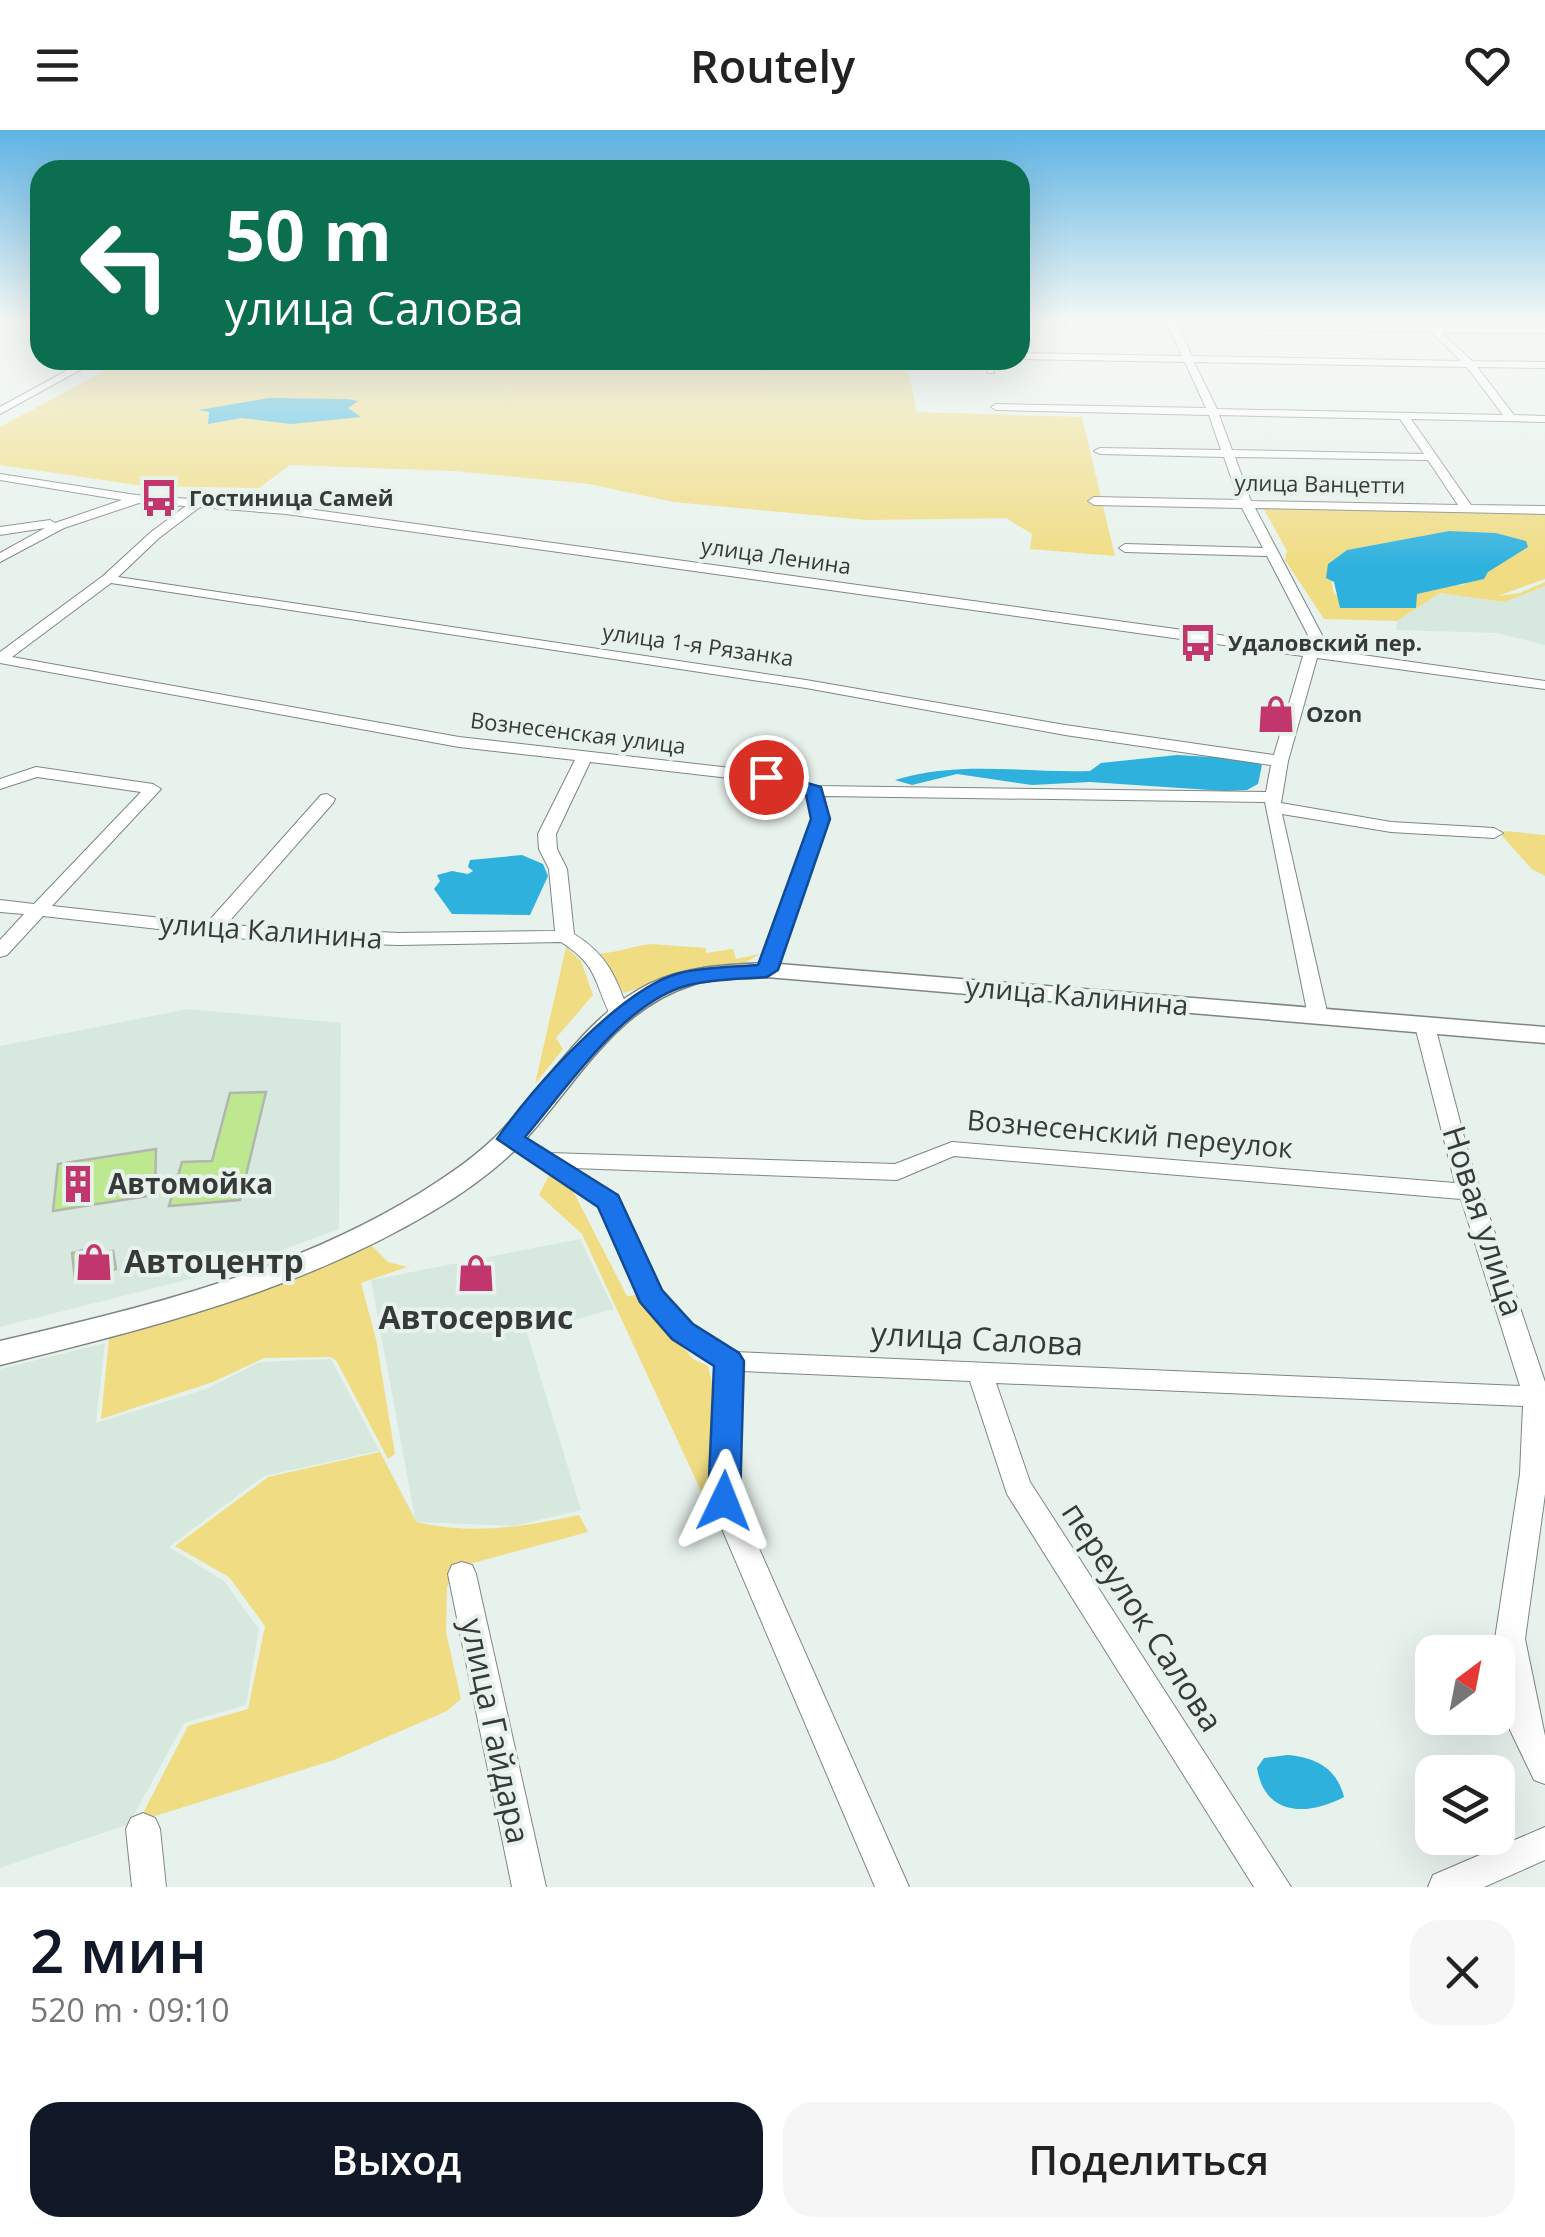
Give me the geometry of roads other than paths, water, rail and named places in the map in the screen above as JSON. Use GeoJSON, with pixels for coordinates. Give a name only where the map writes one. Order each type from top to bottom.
{"type":"FeatureCollection","features":[{"type":"Feature","properties":{"kind":"main road","name":"улица Калинина"},"geometry":{"type":"LineString","coordinates":[[0,1353],[179,1310],[317,1257],[428,1201],[510,1139],[619,1014],[652,992],[684,979],[767,970],[1545,1035]]}},
{"type":"Feature","properties":{"kind":"street"},"geometry":{"type":"LineString","coordinates":[[1209,402],[1246,503],[1316,636],[1280,761],[1274,802],[1318,1016]]}},
{"type":"Feature","properties":{"kind":"street"},"geometry":{"type":"LineString","coordinates":[[1499,402],[1511,418]]}},
{"type":"Feature","properties":{"kind":"street"},"geometry":{"type":"LineString","coordinates":[[996,407],[1545,420]]}},
{"type":"Feature","properties":{"kind":"street"},"geometry":{"type":"LineString","coordinates":[[1404,417],[1466,507]]}},
{"type":"Feature","properties":{"kind":"street"},"geometry":{"type":"LineString","coordinates":[[1100,451],[1428,457]]}},
{"type":"Feature","properties":{"kind":"street","name":"улица Ленина"},"geometry":{"type":"LineString","coordinates":[[0,478],[136,500],[286,510],[1545,684]]}},
{"type":"Feature","properties":{"kind":"street"},"geometry":{"type":"LineString","coordinates":[[0,558],[76,520],[136,500]]}},
{"type":"Feature","properties":{"kind":"street","name":"улица Ванцетти"},"geometry":{"type":"LineString","coordinates":[[1094,501],[1545,510]]}},
{"type":"Feature","properties":{"kind":"street"},"geometry":{"type":"LineString","coordinates":[[0,659],[108,579],[155,534],[197,504]]}},
{"type":"Feature","properties":{"kind":"street"},"geometry":{"type":"LineString","coordinates":[[0,531],[76,520]]}},
{"type":"Feature","properties":{"kind":"street"},"geometry":{"type":"LineString","coordinates":[[1125,548],[1269,552]]}},
{"type":"Feature","properties":{"kind":"street","name":"улица 1-я Рязанка"},"geometry":{"type":"LineString","coordinates":[[108,579],[806,684],[1065,730],[1280,761]]}},
{"type":"Feature","properties":{"kind":"street","name":"Вознесенская улица"},"geometry":{"type":"LineString","coordinates":[[0,659],[252,708],[459,742],[766,777],[815,791],[1165,792],[1274,802]]}},
{"type":"Feature","properties":{"kind":"street"},"geometry":{"type":"LineString","coordinates":[[584,757],[547,834],[548,849],[558,869],[564,936],[590,952],[610,986],[619,1014]]}},
{"type":"Feature","properties":{"kind":"street"},"geometry":{"type":"LineString","coordinates":[[0,784],[36,772],[153,789],[42,911],[0,950]]}},
{"type":"Feature","properties":{"kind":"street"},"geometry":{"type":"LineString","coordinates":[[767,970],[820,819],[815,791]]}},
{"type":"Feature","properties":{"kind":"street"},"geometry":{"type":"LineString","coordinates":[[212,929],[327,800]]}},
{"type":"Feature","properties":{"kind":"street"},"geometry":{"type":"LineString","coordinates":[[1274,802],[1391,827],[1494,833]]}},
{"type":"Feature","properties":{"kind":"street","name":"улица Калинина"},"geometry":{"type":"LineString","coordinates":[[0,906],[212,929],[400,939],[564,936]]}},
{"type":"Feature","properties":{"kind":"street","name":"Новая улица"},"geometry":{"type":"LineString","coordinates":[[1425,1026],[1471,1192],[1541,1397],[1510,1639],[1526,1730],[1545,1769]]}},
{"type":"Feature","properties":{"kind":"street","name":"улица Салова"},"geometry":{"type":"LineString","coordinates":[[510,1139],[609,1201],[650,1295],[682,1332],[729,1361],[1541,1397]]}},
{"type":"Feature","properties":{"kind":"street","name":"Вознесенский переулок"},"geometry":{"type":"LineString","coordinates":[[548,1160],[898,1172],[952,1148],[1471,1192]]}},
{"type":"Feature","properties":{"kind":"street"},"geometry":{"type":"LineString","coordinates":[[729,1361],[724,1501],[892,1887]]}},
{"type":"Feature","properties":{"kind":"street","name":"переулок Салова"},"geometry":{"type":"LineString","coordinates":[[980,1372],[1017,1486],[1274,1887]]}},
{"type":"Feature","properties":{"kind":"street","name":"улица Гайдара"},"geometry":{"type":"LineString","coordinates":[[462,1574],[529,1887]]}},
{"type":"Feature","properties":{"kind":"street"},"geometry":{"type":"LineString","coordinates":[[143,1830],[148,1887]]}},
{"type":"Feature","properties":{"kind":"street"},"geometry":{"type":"LineString","coordinates":[[1446,1887],[1545,1843]]}},
{"type":"Feature","properties":{"kind":"water"},"geometry":{"type":"Polygon","coordinates":[[[246,402],[357,402],[348,408],[361,417],[291,424],[242,418],[208,424],[209,412],[199,410],[246,402]]]}},
{"type":"Feature","properties":{"kind":"water"},"geometry":{"type":"Polygon","coordinates":[[[1449,531],[1496,533],[1526,541],[1528,547],[1488,572],[1484,579],[1417,594],[1416,608],[1340,608],[1334,582],[1326,578],[1328,564],[1347,550],[1449,531]]]}},
{"type":"Feature","properties":{"kind":"water"},"geometry":{"type":"Polygon","coordinates":[[[1177,755],[1246,759],[1262,765],[1258,784],[1247,790],[1225,791],[1090,782],[1032,785],[957,774],[912,785],[895,780],[943,770],[1090,771],[1101,763],[1177,755]]]}},
{"type":"Feature","properties":{"kind":"water"},"geometry":{"type":"Polygon","coordinates":[[[522,855],[543,864],[548,876],[530,915],[452,914],[434,889],[440,881],[437,875],[473,871],[468,867],[470,860],[522,855]]]}},
{"type":"Feature","properties":{"kind":"water"},"geometry":{"type":"Polygon","coordinates":[[[1264,1758],[1307,1758],[1330,1771],[1344,1797],[1303,1809],[1279,1804],[1269,1796],[1257,1768],[1264,1758]]]}},
{"type":"Feature","properties":{"kind":"place","name":"Гостиница Самей"},"geometry":{"type":"Point","coordinates":[159,498]}},
{"type":"Feature","properties":{"kind":"place","name":"Удаловский пер."},"geometry":{"type":"Point","coordinates":[1198,643]}},
{"type":"Feature","properties":{"kind":"place","name":"Ozon"},"geometry":{"type":"Point","coordinates":[1276,714]}},
{"type":"Feature","properties":{"kind":"place","name":"Автомойка"},"geometry":{"type":"Point","coordinates":[78,1184]}},
{"type":"Feature","properties":{"kind":"place","name":"Автоцентр"},"geometry":{"type":"Point","coordinates":[94,1262]}},
{"type":"Feature","properties":{"kind":"place","name":"Автосервис"},"geometry":{"type":"Point","coordinates":[476,1273]}}]}
